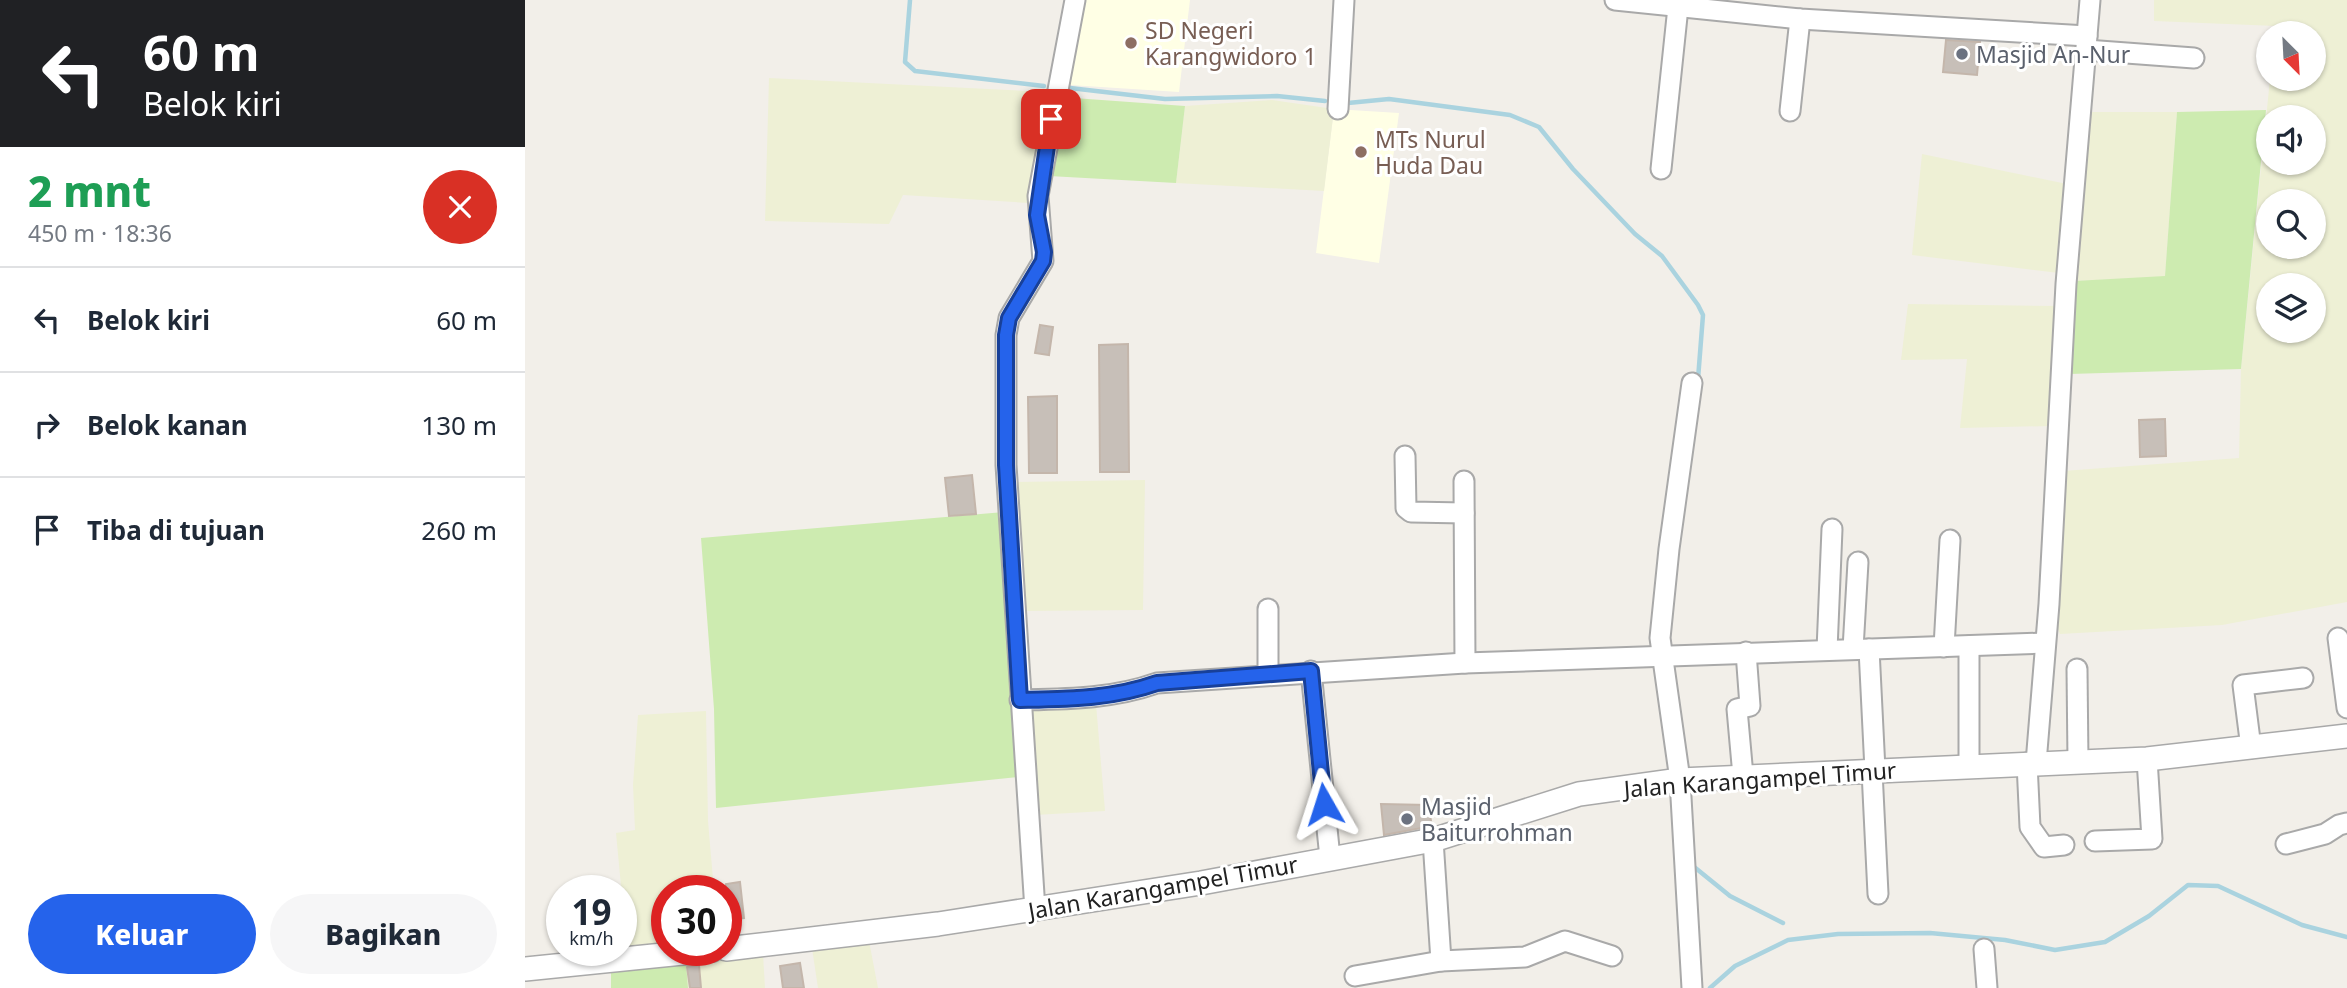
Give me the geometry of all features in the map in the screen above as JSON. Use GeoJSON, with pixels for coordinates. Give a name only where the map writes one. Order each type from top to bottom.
{"type":"FeatureCollection","features":[{"type":"Feature","properties":{"kind":"street"},"geometry":{"type":"LineString","coordinates":[[1035,909],[1006,465],[1006,335],[1009,318],[1043,261],[1038,196],[1075,0]]}},
{"type":"Feature","properties":{"kind":"street"},"geometry":{"type":"LineString","coordinates":[[1338,109],[1344,0]]}},
{"type":"Feature","properties":{"kind":"street"},"geometry":{"type":"LineString","coordinates":[[1615,0],[1800,19],[2086,43],[2194,58]]}},
{"type":"Feature","properties":{"kind":"street"},"geometry":{"type":"LineString","coordinates":[[2064,845],[2044,847],[2029,827],[2031,763],[2045,643],[2066,284],[2090,0]]}},
{"type":"Feature","properties":{"kind":"street"},"geometry":{"type":"LineString","coordinates":[[1661,169],[1678,7]]}},
{"type":"Feature","properties":{"kind":"street"},"geometry":{"type":"LineString","coordinates":[[1790,111],[1800,19]]}},
{"type":"Feature","properties":{"kind":"street"},"geometry":{"type":"LineString","coordinates":[[1692,383],[1667,561],[1660,638],[1680,779],[1692,988]]}},
{"type":"Feature","properties":{"kind":"street"},"geometry":{"type":"LineString","coordinates":[[1405,456],[1406,508],[1411,512],[1464,513]]}},
{"type":"Feature","properties":{"kind":"street"},"geometry":{"type":"LineString","coordinates":[[1464,481],[1465,663]]}},
{"type":"Feature","properties":{"kind":"street"},"geometry":{"type":"LineString","coordinates":[[1827,650],[1832,529]]}},
{"type":"Feature","properties":{"kind":"street"},"geometry":{"type":"LineString","coordinates":[[1944,647],[1950,540]]}},
{"type":"Feature","properties":{"kind":"street"},"geometry":{"type":"LineString","coordinates":[[1858,562],[1861,649],[1874,771],[1878,894]]}},
{"type":"Feature","properties":{"kind":"street"},"geometry":{"type":"LineString","coordinates":[[1268,609],[1268,674]]}},
{"type":"Feature","properties":{"kind":"street"},"geometry":{"type":"LineString","coordinates":[[2338,638],[2347,708]]}},
{"type":"Feature","properties":{"kind":"street"},"geometry":{"type":"LineString","coordinates":[[1020,700],[1090,698],[1134,691],[1157,683],[1311,671],[1663,654],[2045,643]]}},
{"type":"Feature","properties":{"kind":"street"},"geometry":{"type":"LineString","coordinates":[[1969,646],[1969,765]]}},
{"type":"Feature","properties":{"kind":"street"},"geometry":{"type":"LineString","coordinates":[[1743,776],[1737,709],[1750,706],[1746,652]]}},
{"type":"Feature","properties":{"kind":"street"},"geometry":{"type":"LineString","coordinates":[[2077,669],[2078,762]]}},
{"type":"Feature","properties":{"kind":"street"},"geometry":{"type":"LineString","coordinates":[[1311,671],[1330,858]]}},
{"type":"Feature","properties":{"kind":"street"},"geometry":{"type":"LineString","coordinates":[[2251,748],[2243,685],[2303,678]]}},
{"type":"Feature","properties":{"kind":"street","name":"Jalan Karangampel Timur"},"geometry":{"type":"LineString","coordinates":[[742,947],[938,924],[1035,909],[1433,840],[1579,794],[1680,779],[2147,759],[2347,736]]}},
{"type":"Feature","properties":{"kind":"street"},"geometry":{"type":"LineString","coordinates":[[2095,841],[2152,839],[2147,759]]}},
{"type":"Feature","properties":{"kind":"street"},"geometry":{"type":"LineString","coordinates":[[2286,844],[2325,834],[2347,823]]}},
{"type":"Feature","properties":{"kind":"street"},"geometry":{"type":"LineString","coordinates":[[1433,840],[1441,961]]}},
{"type":"Feature","properties":{"kind":"street"},"geometry":{"type":"LineString","coordinates":[[1355,976],[1441,961],[1525,957],[1565,941],[1612,956]]}},
{"type":"Feature","properties":{"kind":"street"},"geometry":{"type":"LineString","coordinates":[[1984,949],[1987,988]]}},
{"type":"Feature","properties":{"kind":"street"},"geometry":{"type":"LineString","coordinates":[[525,969],[651,956]]}},
{"type":"Feature","properties":{"kind":"shaded area","name":"SD Negeri Karangwidoro 1"},"geometry":{"type":"Polygon","coordinates":[[[1084,0],[1190,0],[1179,92],[1070,85],[1084,0]]]}},
{"type":"Feature","properties":{"kind":"shaded area"},"geometry":{"type":"Polygon","coordinates":[[[2154,0],[2347,0],[2347,602],[2222,625],[2060,634],[2056,624],[2063,471],[2239,458],[2241,369],[2256,219],[2256,259],[2326,259],[2326,189],[2259,189],[2260,175],[2326,175],[2326,105],[2267,105],[2269,91],[2326,91],[2326,21],[2256,21],[2256,25],[2154,21],[2154,0]]]}},
{"type":"Feature","properties":{"kind":"shaded area"},"geometry":{"type":"Polygon","coordinates":[[[769,78],[1046,92],[1029,203],[903,195],[889,224],[765,221],[769,78]]]}},
{"type":"Feature","properties":{"kind":"shaded area"},"geometry":{"type":"Polygon","coordinates":[[[1272,100],[1334,109],[1324,191],[1176,183],[1185,106],[1272,100]]]}},
{"type":"Feature","properties":{"kind":"shaded area","name":"MTs Nurul Huda Dau"},"geometry":{"type":"Polygon","coordinates":[[[1334,109],[1399,113],[1379,263],[1316,253],[1334,109]]]}},
{"type":"Feature","properties":{"kind":"shaded area"},"geometry":{"type":"Polygon","coordinates":[[[2088,112],[2177,112],[2165,277],[2074,281],[2088,112]]]}},
{"type":"Feature","properties":{"kind":"shaded area"},"geometry":{"type":"Polygon","coordinates":[[[1922,154],[2067,184],[2059,273],[1912,255],[1922,154]]]}},
{"type":"Feature","properties":{"kind":"shaded area"},"geometry":{"type":"Polygon","coordinates":[[[1908,304],[2058,306],[2050,426],[1960,428],[1967,359],[1901,360],[1908,304]]]}},
{"type":"Feature","properties":{"kind":"shaded area"},"geometry":{"type":"Polygon","coordinates":[[[1145,480],[1143,610],[1023,611],[1015,482],[1145,480]]]}},
{"type":"Feature","properties":{"kind":"shaded area"},"geometry":{"type":"Polygon","coordinates":[[[1096,704],[1105,811],[1035,815],[1032,708],[1096,704]]]}},
{"type":"Feature","properties":{"kind":"shaded area"},"geometry":{"type":"Polygon","coordinates":[[[706,711],[708,821],[713,875],[651,875],[651,947],[637,948],[637,875],[620,875],[616,833],[635,830],[633,785],[638,715],[706,711]]]}},
{"type":"Feature","properties":{"kind":"shaded area"},"geometry":{"type":"Polygon","coordinates":[[[869,941],[878,988],[818,988],[812,948],[869,941]]]}},
{"type":"Feature","properties":{"kind":"shaded area"},"geometry":{"type":"Polygon","coordinates":[[[763,954],[765,988],[688,988],[686,966],[742,966],[742,956],[763,954]]]}},
{"type":"Feature","properties":{"kind":"green space"},"geometry":{"type":"Polygon","coordinates":[[[1060,97],[1185,106],[1176,183],[1049,176],[1060,97]]]}},
{"type":"Feature","properties":{"kind":"green space"},"geometry":{"type":"Polygon","coordinates":[[[2256,110],[2256,175],[2260,175],[2258,189],[2256,189],[2241,369],[2069,374],[2074,281],[2165,276],[2177,112],[2256,110]]]}},
{"type":"Feature","properties":{"kind":"green space"},"geometry":{"type":"Polygon","coordinates":[[[1004,512],[1019,777],[716,808],[714,709],[701,538],[1004,512]]]}},
{"type":"Feature","properties":{"kind":"green space"},"geometry":{"type":"Polygon","coordinates":[[[664,966],[686,966],[688,988],[611,988],[611,973],[664,966]]]}},
{"type":"Feature","properties":{"kind":"building","name":"Masjid An-Nur"},"geometry":{"type":"Polygon","coordinates":[[[1946,40],[1980,42],[1977,75],[1943,72],[1946,40]]]}},
{"type":"Feature","properties":{"kind":"building"},"geometry":{"type":"Polygon","coordinates":[[[1040,325],[1053,327],[1049,355],[1035,353],[1040,325]]]}},
{"type":"Feature","properties":{"kind":"building"},"geometry":{"type":"Polygon","coordinates":[[[1128,344],[1129,472],[1100,472],[1099,345],[1128,344]]]}},
{"type":"Feature","properties":{"kind":"building"},"geometry":{"type":"Polygon","coordinates":[[[1057,396],[1057,473],[1029,473],[1028,397],[1057,396]]]}},
{"type":"Feature","properties":{"kind":"building"},"geometry":{"type":"Polygon","coordinates":[[[2165,419],[2166,456],[2140,457],[2139,420],[2165,419]]]}},
{"type":"Feature","properties":{"kind":"building"},"geometry":{"type":"Polygon","coordinates":[[[972,475],[976,514],[949,516],[945,478],[972,475]]]}},
{"type":"Feature","properties":{"kind":"building","name":"Masjid Baiturrohman"},"geometry":{"type":"Polygon","coordinates":[[[1381,804],[1428,805],[1432,826],[1384,835],[1381,804]]]}},
{"type":"Feature","properties":{"kind":"building"},"geometry":{"type":"Polygon","coordinates":[[[800,963],[804,988],[783,988],[780,966],[800,963]]]}},
{"type":"Feature","properties":{"kind":"building"},"geometry":{"type":"Polygon","coordinates":[[[699,966],[701,988],[690,988],[687,967],[699,966]]]}},
{"type":"Feature","properties":{"kind":"waterway"},"geometry":{"type":"LineString","coordinates":[[910,0],[905,62],[915,71],[1044,86]]}},
{"type":"Feature","properties":{"kind":"waterway"},"geometry":{"type":"LineString","coordinates":[[1070,88],[1165,99],[1277,96],[1325,101]]}},
{"type":"Feature","properties":{"kind":"waterway"},"geometry":{"type":"LineString","coordinates":[[1348,103],[1389,99],[1510,115],[1539,127],[1573,169],[1635,234],[1662,256],[1698,305],[1703,315],[1698,379]]}},
{"type":"Feature","properties":{"kind":"waterway"},"geometry":{"type":"LineString","coordinates":[[1693,866],[1730,896],[1783,923]]}},
{"type":"Feature","properties":{"kind":"waterway"},"geometry":{"type":"LineString","coordinates":[[1710,988],[1735,966],[1788,940],[1838,934],[1930,933],[2005,940],[2055,950],[2105,942],[2149,916],[2188,885],[2218,886],[2302,925],[2347,937]]}},
{"type":"Feature","properties":{"kind":"place","name":"SD Negeri Karangwidoro 1"},"geometry":{"type":"Point","coordinates":[1131,43]}},
{"type":"Feature","properties":{"kind":"place","name":"Masjid An-Nur"},"geometry":{"type":"Point","coordinates":[1962,54]}},
{"type":"Feature","properties":{"kind":"place","name":"MTs Nurul Huda Dau"},"geometry":{"type":"Point","coordinates":[1361,152]}},
{"type":"Feature","properties":{"kind":"place","name":"Masjid Baiturrohman"},"geometry":{"type":"Point","coordinates":[1407,819]}},
{"type":"Feature","properties":{"kind":"route"},"geometry":{"type":"LineString","coordinates":[[1051,119],[1038,196],[1037,215],[1044,252],[1043,261],[1009,318],[1006,335],[1006,465],[1020,700],[1090,698],[1134,691],[1157,683],[1311,671],[1324,804]]}}]}
